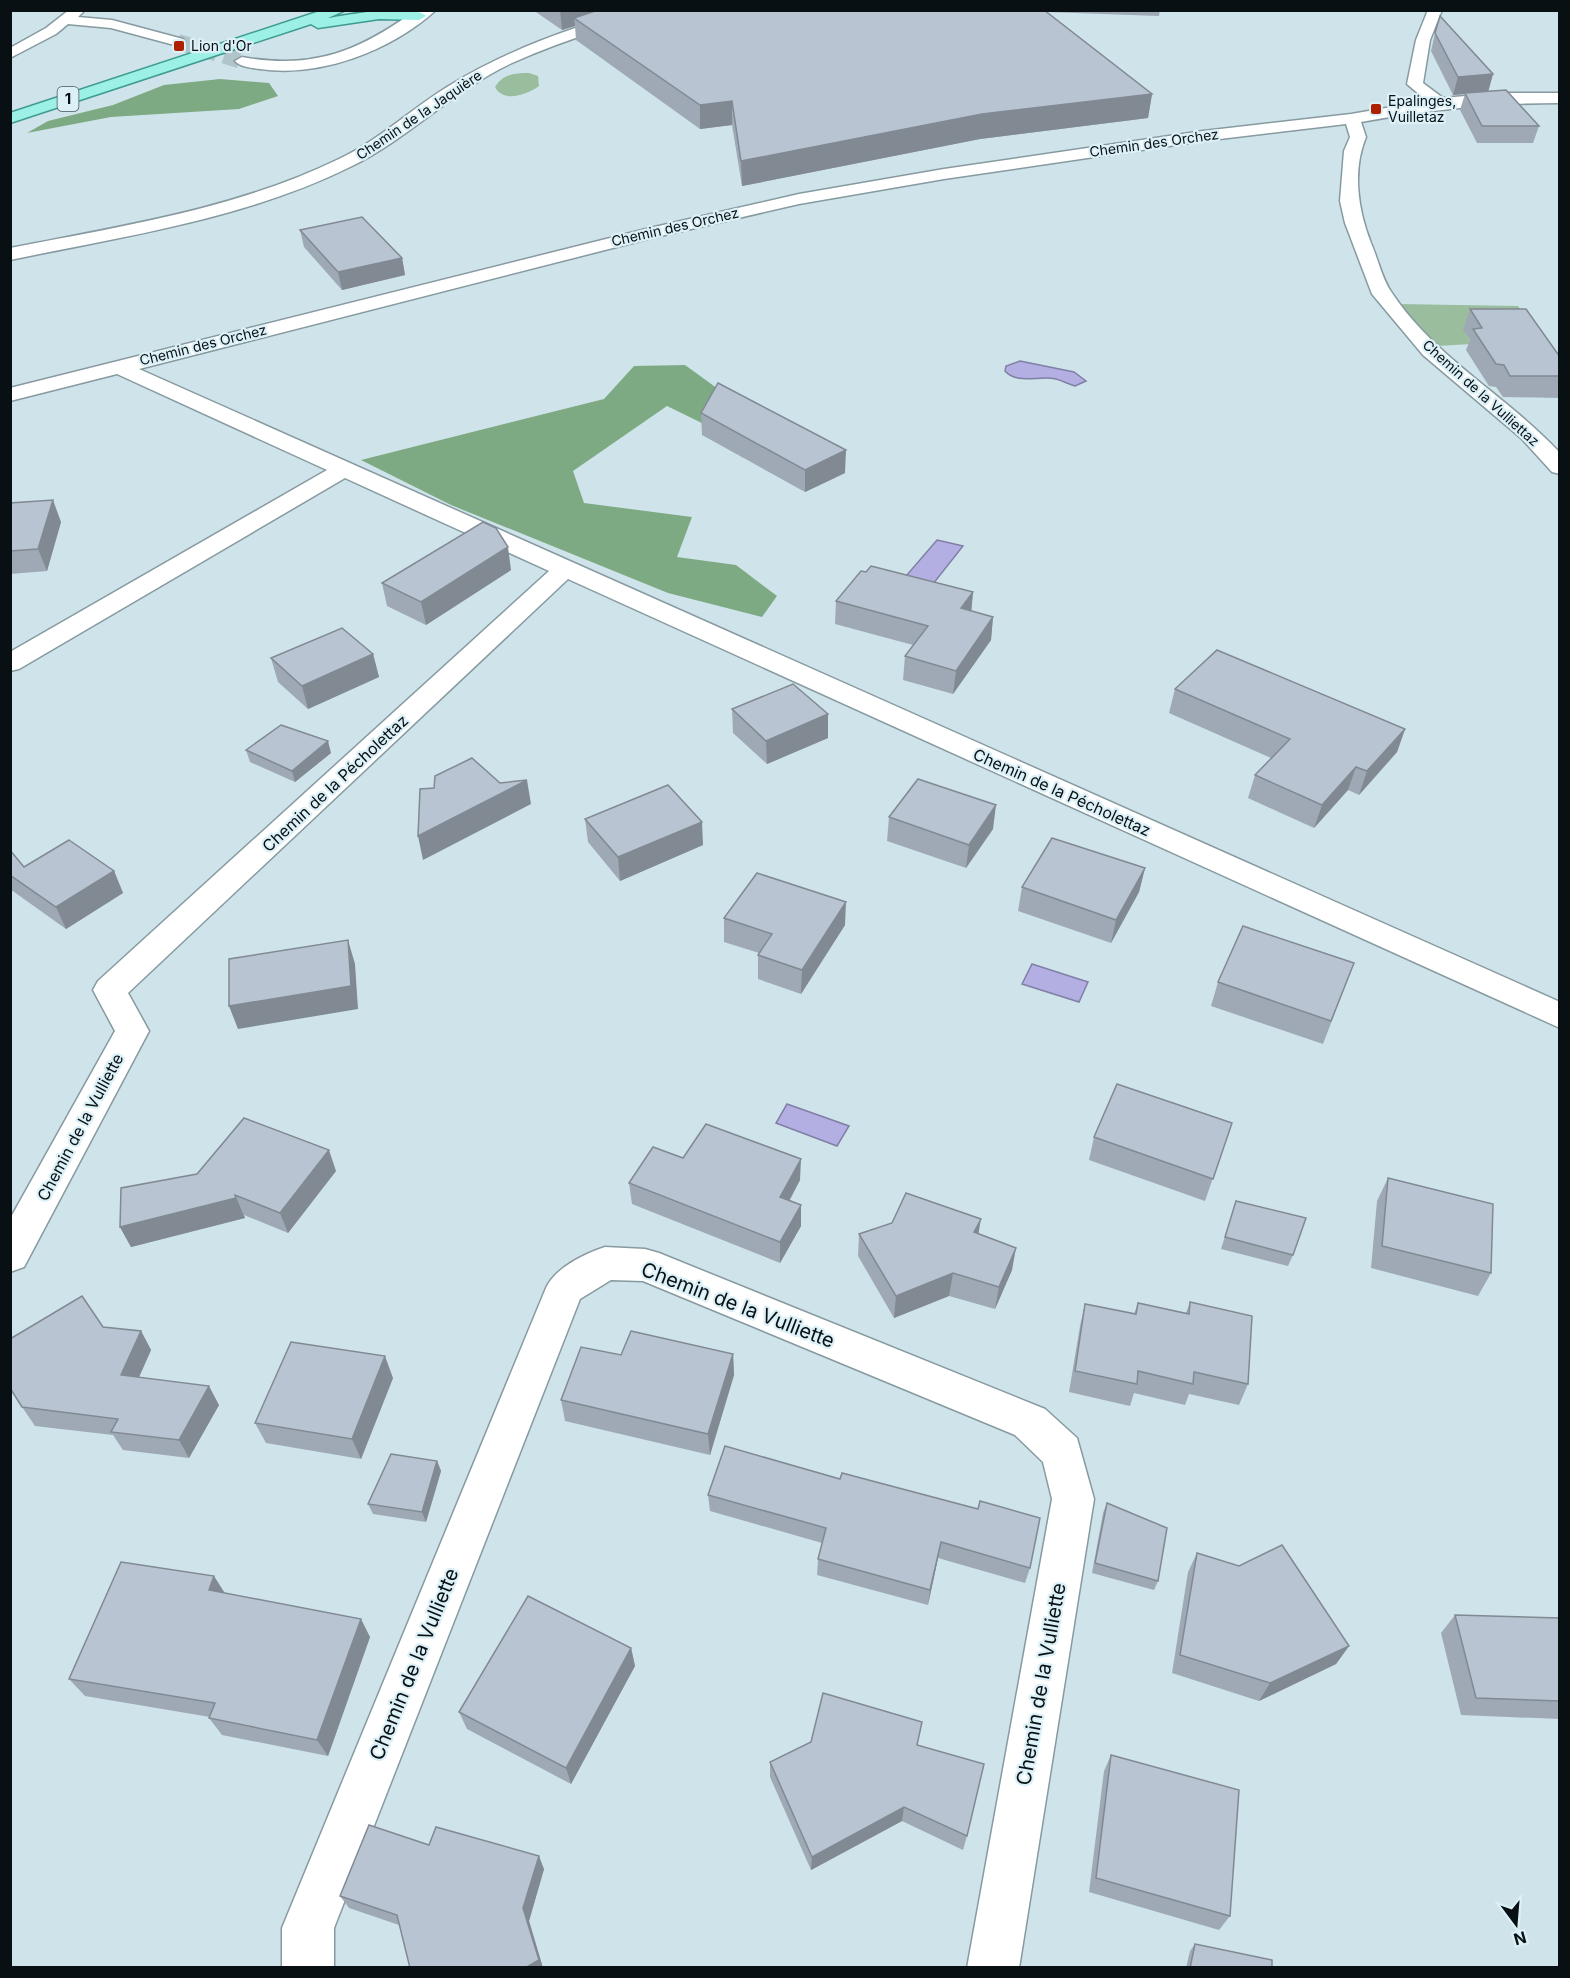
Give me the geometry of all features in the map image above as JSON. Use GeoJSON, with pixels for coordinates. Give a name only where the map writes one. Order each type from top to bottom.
{"type":"FeatureCollection","features":[{"type":"Feature","properties":{"kind":"main road","name":"1"},"geometry":{"type":"LineString","coordinates":[[10,118],[339,10]]}},
{"type":"Feature","properties":{"kind":"main road"},"geometry":{"type":"LineString","coordinates":[[272,33],[356,17],[423,12]]}},
{"type":"Feature","properties":{"kind":"main road"},"geometry":{"type":"LineString","coordinates":[[10,104],[125,81]]}},
{"type":"Feature","properties":{"kind":"street"},"geometry":{"type":"LineString","coordinates":[[10,54],[66,21],[78,10]]}},
{"type":"Feature","properties":{"kind":"street","name":"Chemin de la Jaquière"},"geometry":{"type":"LineString","coordinates":[[10,254],[228,207],[291,187],[347,163],[389,138],[455,89],[503,62],[585,29],[650,10]]}},
{"type":"Feature","properties":{"kind":"street"},"geometry":{"type":"LineString","coordinates":[[1435,10],[1422,40],[1415,84],[1440,103]]}},
{"type":"Feature","properties":{"kind":"street"},"geometry":{"type":"LineString","coordinates":[[242,61],[285,66],[337,60],[399,31],[423,12]]}},
{"type":"Feature","properties":{"kind":"street"},"geometry":{"type":"LineString","coordinates":[[66,21],[112,24],[178,42]]}},
{"type":"Feature","properties":{"kind":"street","name":"Chemin des Orchez"},"geometry":{"type":"LineString","coordinates":[[10,395],[116,366],[684,225],[799,199],[944,174],[1142,145],[1351,119],[1440,103],[1499,98],[1560,98]]}},
{"type":"Feature","properties":{"kind":"street","name":"Chemin de la Vulliettaz"},"geometry":{"type":"LineString","coordinates":[[1351,119],[1357,128],[1358,137],[1352,151],[1349,201],[1354,223],[1382,294],[1430,351],[1530,433],[1560,467]]}},
{"type":"Feature","properties":{"kind":"street","name":"Chemin de la Pécholettaz"},"geometry":{"type":"LineString","coordinates":[[116,366],[1560,1016]]}},
{"type":"Feature","properties":{"kind":"street"},"geometry":{"type":"LineString","coordinates":[[10,663],[344,469]]}},
{"type":"Feature","properties":{"kind":"street","name":"Chemin de la Pécholettaz"},"geometry":{"type":"LineString","coordinates":[[114,999],[110,990],[565,569]]}},
{"type":"Feature","properties":{"kind":"street","name":"Chemin de la Vulliette"},"geometry":{"type":"LineString","coordinates":[[10,1256],[132,1031],[114,999]]}},
{"type":"Feature","properties":{"kind":"street","name":"Chemin de la Vulliette"},"geometry":{"type":"LineString","coordinates":[[308,1968],[308,1928],[565,1288],[605,1263],[645,1265],[1030,1422],[1062,1452],[1072,1499],[993,1968]]}},
{"type":"Feature","properties":{"kind":"green space"},"geometry":{"type":"Polygon","coordinates":[[[529,73],[538,76],[539,86],[528,92],[509,96],[499,92],[495,87],[509,75],[529,73]]]}},
{"type":"Feature","properties":{"kind":"green space"},"geometry":{"type":"Polygon","coordinates":[[[220,79],[269,83],[278,96],[239,109],[111,117],[27,133],[48,121],[113,105],[164,85],[220,79]]]}},
{"type":"Feature","properties":{"kind":"green space"},"geometry":{"type":"Polygon","coordinates":[[[1398,304],[1518,306],[1527,318],[1464,330],[1472,344],[1437,346],[1398,304]]]}},
{"type":"Feature","properties":{"kind":"green space"},"geometry":{"type":"Polygon","coordinates":[[[685,365],[725,394],[708,426],[667,406],[573,471],[584,503],[692,517],[677,557],[736,565],[777,596],[762,617],[668,593],[451,505],[361,460],[604,399],[634,366],[685,365]]]}},
{"type":"Feature","properties":{"kind":"shaded area"},"geometry":{"type":"Polygon","coordinates":[[[1020,361],[1074,372],[1086,381],[1075,386],[1050,378],[1016,378],[1005,371],[1006,366],[1020,361]]]}},
{"type":"Feature","properties":{"kind":"shaded area"},"geometry":{"type":"Polygon","coordinates":[[[937,540],[963,546],[933,584],[906,576],[937,540]]]}},
{"type":"Feature","properties":{"kind":"shaded area"},"geometry":{"type":"Polygon","coordinates":[[[1032,964],[1088,982],[1079,1002],[1022,984],[1032,964]]]}},
{"type":"Feature","properties":{"kind":"shaded area"},"geometry":{"type":"Polygon","coordinates":[[[787,1104],[849,1126],[837,1146],[776,1123],[787,1104]]]}},
{"type":"Feature","properties":{"kind":"building"},"geometry":{"type":"Polygon","coordinates":[[[598,10],[1044,10],[1152,94],[982,114],[741,161],[732,101],[700,105],[574,18],[598,10]]]}},
{"type":"Feature","properties":{"kind":"building"},"geometry":{"type":"Polygon","coordinates":[[[1440,16],[1493,74],[1458,77],[1435,33],[1440,16]]]}},
{"type":"Feature","properties":{"kind":"building"},"geometry":{"type":"Polygon","coordinates":[[[1506,90],[1539,126],[1482,126],[1465,93],[1506,90]]]}},
{"type":"Feature","properties":{"kind":"building"},"geometry":{"type":"Polygon","coordinates":[[[362,217],[402,258],[338,272],[300,230],[362,217]]]}},
{"type":"Feature","properties":{"kind":"building"},"geometry":{"type":"Polygon","coordinates":[[[1470,309],[1526,309],[1560,357],[1560,376],[1510,376],[1504,365],[1496,364],[1473,329],[1482,328],[1470,309]]]}},
{"type":"Feature","properties":{"kind":"building"},"geometry":{"type":"Polygon","coordinates":[[[718,383],[846,450],[805,470],[701,413],[718,383]]]}},
{"type":"Feature","properties":{"kind":"building"},"geometry":{"type":"Polygon","coordinates":[[[53,500],[38,549],[10,551],[10,503],[53,500]]]}},
{"type":"Feature","properties":{"kind":"building"},"geometry":{"type":"Polygon","coordinates":[[[483,522],[496,528],[508,547],[421,602],[382,583],[483,522]]]}},
{"type":"Feature","properties":{"kind":"building"},"geometry":{"type":"Polygon","coordinates":[[[871,566],[973,592],[961,608],[993,617],[956,671],[905,656],[928,626],[836,601],[861,571],[866,572],[871,566]]]}},
{"type":"Feature","properties":{"kind":"building"},"geometry":{"type":"Polygon","coordinates":[[[342,628],[373,654],[302,686],[271,658],[342,628]]]}},
{"type":"Feature","properties":{"kind":"building"},"geometry":{"type":"Polygon","coordinates":[[[1217,650],[1405,729],[1367,771],[1356,767],[1322,805],[1255,775],[1290,739],[1175,689],[1217,650]]]}},
{"type":"Feature","properties":{"kind":"building"},"geometry":{"type":"Polygon","coordinates":[[[793,684],[828,714],[766,741],[732,709],[793,684]]]}},
{"type":"Feature","properties":{"kind":"building"},"geometry":{"type":"Polygon","coordinates":[[[281,725],[328,741],[292,771],[246,750],[281,725]]]}},
{"type":"Feature","properties":{"kind":"building"},"geometry":{"type":"Polygon","coordinates":[[[472,758],[500,783],[527,780],[418,836],[420,789],[434,788],[435,776],[472,758]]]}},
{"type":"Feature","properties":{"kind":"building"},"geometry":{"type":"Polygon","coordinates":[[[918,779],[996,805],[969,845],[889,817],[918,779]]]}},
{"type":"Feature","properties":{"kind":"building"},"geometry":{"type":"Polygon","coordinates":[[[668,785],[702,822],[618,857],[585,819],[668,785]]]}},
{"type":"Feature","properties":{"kind":"building"},"geometry":{"type":"Polygon","coordinates":[[[1052,838],[1145,868],[1116,920],[1022,887],[1052,838]]]}},
{"type":"Feature","properties":{"kind":"building"},"geometry":{"type":"Polygon","coordinates":[[[69,840],[114,871],[56,907],[10,875],[10,850],[24,867],[69,840]]]}},
{"type":"Feature","properties":{"kind":"building"},"geometry":{"type":"Polygon","coordinates":[[[757,873],[846,902],[802,970],[758,955],[772,934],[724,918],[757,873]]]}},
{"type":"Feature","properties":{"kind":"building"},"geometry":{"type":"Polygon","coordinates":[[[1243,926],[1354,963],[1331,1021],[1218,982],[1243,926]]]}},
{"type":"Feature","properties":{"kind":"building"},"geometry":{"type":"Polygon","coordinates":[[[348,940],[351,986],[229,1006],[229,959],[348,940]]]}},
{"type":"Feature","properties":{"kind":"building"},"geometry":{"type":"Polygon","coordinates":[[[1117,1084],[1232,1123],[1213,1179],[1094,1137],[1117,1084]]]}},
{"type":"Feature","properties":{"kind":"building"},"geometry":{"type":"Polygon","coordinates":[[[244,1118],[329,1150],[280,1213],[235,1195],[236,1198],[120,1227],[121,1188],[197,1174],[244,1118]]]}},
{"type":"Feature","properties":{"kind":"building"},"geometry":{"type":"Polygon","coordinates":[[[706,1124],[801,1159],[780,1197],[801,1205],[780,1242],[629,1183],[653,1147],[683,1158],[706,1124]]]}},
{"type":"Feature","properties":{"kind":"building"},"geometry":{"type":"Polygon","coordinates":[[[1388,1178],[1493,1204],[1491,1273],[1382,1246],[1388,1178]]]}},
{"type":"Feature","properties":{"kind":"building"},"geometry":{"type":"Polygon","coordinates":[[[906,1193],[981,1219],[974,1232],[1016,1248],[999,1287],[953,1273],[896,1296],[859,1234],[892,1223],[906,1193]]]}},
{"type":"Feature","properties":{"kind":"building"},"geometry":{"type":"Polygon","coordinates":[[[1236,1201],[1306,1218],[1293,1255],[1225,1237],[1236,1201]]]}},
{"type":"Feature","properties":{"kind":"building"},"geometry":{"type":"Polygon","coordinates":[[[82,1296],[103,1327],[141,1331],[121,1375],[209,1386],[179,1440],[111,1432],[118,1419],[22,1407],[10,1388],[10,1339],[82,1296]]]}},
{"type":"Feature","properties":{"kind":"building"},"geometry":{"type":"Polygon","coordinates":[[[1190,1302],[1252,1316],[1248,1384],[1194,1372],[1193,1384],[1138,1371],[1137,1384],[1075,1371],[1085,1304],[1136,1314],[1138,1303],[1189,1314],[1190,1302]]]}},
{"type":"Feature","properties":{"kind":"building"},"geometry":{"type":"Polygon","coordinates":[[[631,1331],[733,1354],[708,1434],[561,1400],[581,1347],[621,1355],[631,1331]]]}},
{"type":"Feature","properties":{"kind":"building"},"geometry":{"type":"Polygon","coordinates":[[[291,1342],[385,1356],[352,1439],[255,1423],[291,1342]]]}},
{"type":"Feature","properties":{"kind":"building"},"geometry":{"type":"Polygon","coordinates":[[[725,1446],[840,1479],[842,1473],[978,1509],[980,1501],[1040,1518],[1030,1568],[941,1542],[930,1590],[818,1559],[826,1528],[708,1495],[725,1446]]]}},
{"type":"Feature","properties":{"kind":"building"},"geometry":{"type":"Polygon","coordinates":[[[391,1454],[437,1461],[422,1512],[368,1504],[391,1454]]]}},
{"type":"Feature","properties":{"kind":"building"},"geometry":{"type":"Polygon","coordinates":[[[1107,1503],[1167,1528],[1158,1581],[1095,1563],[1107,1503]]]}},
{"type":"Feature","properties":{"kind":"building"},"geometry":{"type":"Polygon","coordinates":[[[1282,1545],[1349,1646],[1270,1683],[1180,1655],[1197,1553],[1239,1566],[1282,1545]]]}},
{"type":"Feature","properties":{"kind":"building"},"geometry":{"type":"Polygon","coordinates":[[[121,1562],[214,1576],[209,1590],[361,1619],[317,1740],[209,1718],[215,1703],[69,1679],[121,1562]]]}},
{"type":"Feature","properties":{"kind":"building"},"geometry":{"type":"Polygon","coordinates":[[[528,1596],[631,1648],[566,1768],[459,1712],[528,1596]]]}},
{"type":"Feature","properties":{"kind":"building"},"geometry":{"type":"Polygon","coordinates":[[[1455,1615],[1560,1618],[1560,1701],[1476,1698],[1455,1615]]]}},
{"type":"Feature","properties":{"kind":"building"},"geometry":{"type":"Polygon","coordinates":[[[823,1693],[922,1722],[917,1745],[984,1764],[967,1836],[904,1807],[812,1857],[770,1762],[811,1742],[823,1693]]]}},
{"type":"Feature","properties":{"kind":"building"},"geometry":{"type":"Polygon","coordinates":[[[1111,1755],[1239,1790],[1230,1916],[1096,1878],[1111,1755]]]}},
{"type":"Feature","properties":{"kind":"building"},"geometry":{"type":"Polygon","coordinates":[[[369,1825],[429,1845],[436,1827],[539,1856],[523,1908],[539,1960],[525,1968],[410,1968],[397,1915],[340,1896],[369,1825]]]}},
{"type":"Feature","properties":{"kind":"building"},"geometry":{"type":"Polygon","coordinates":[[[1195,1944],[1272,1960],[1272,1968],[1190,1968],[1195,1944]]]}},
{"type":"Feature","properties":{"kind":"tunnel"},"geometry":{"type":"LineString","coordinates":[[178,42],[242,61]]}},
{"type":"Feature","properties":{"kind":"place","name":"Lion d'Or"},"geometry":{"type":"Point","coordinates":[179,46]}},
{"type":"Feature","properties":{"kind":"place","name":"Epalinges, Vuilletaz"},"geometry":{"type":"Point","coordinates":[1376,109]}}]}
